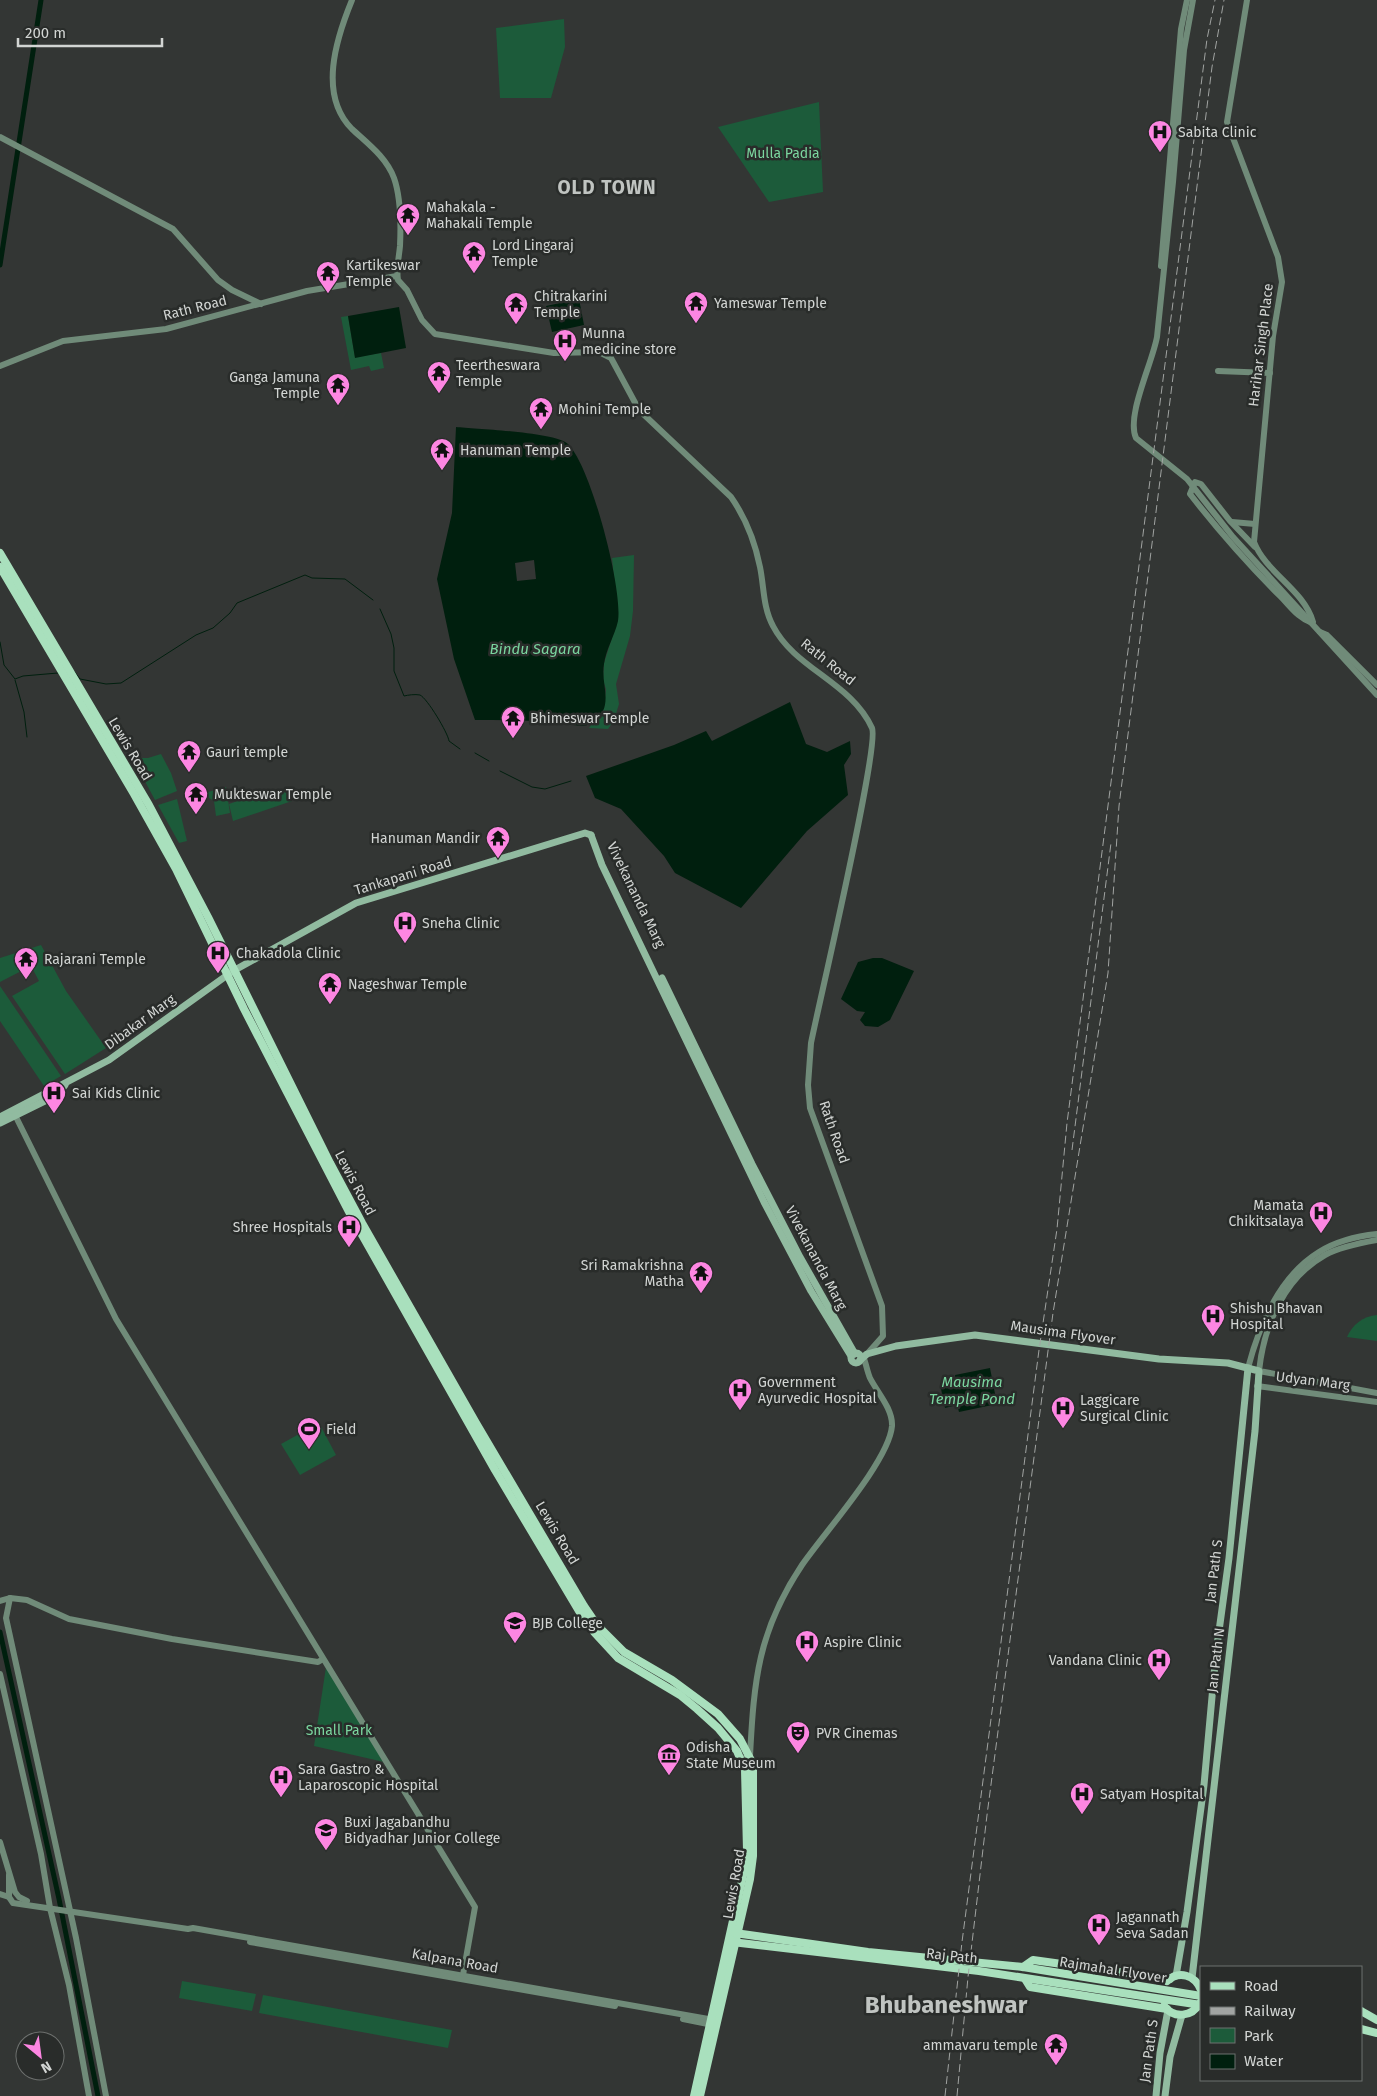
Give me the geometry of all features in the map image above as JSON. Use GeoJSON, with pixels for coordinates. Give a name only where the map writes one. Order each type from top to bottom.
{"type":"FeatureCollection","features":[{"type":"Feature","properties":{"kind":"main road","name":"Lewis Road"},"geometry":{"type":"LineString","coordinates":[[0,553],[32,616],[72,682],[168,854],[226,964],[348,1210],[494,1470],[579,1611],[615,1654],[697,1709],[718,1728],[742,1759],[746,1770],[746,1850],[734,1932],[700,2096]]}},
{"type":"Feature","properties":{"kind":"main road","name":"Lewis Road"},"geometry":{"type":"LineString","coordinates":[[0,567],[32,616]]}},
{"type":"Feature","properties":{"kind":"main road","name":"Tankapani Road"},"geometry":{"type":"LineString","coordinates":[[230,973],[323,920],[361,901],[585,833],[591,835]]}},
{"type":"Feature","properties":{"kind":"main road","name":"Vivekananda Marg"},"geometry":{"type":"LineString","coordinates":[[591,835],[602,865],[646,950],[788,1248],[853,1355],[858,1354],[863,1357]]}},
{"type":"Feature","properties":{"kind":"main road","name":"Lewis Road"},"geometry":{"type":"LineString","coordinates":[[230,973],[358,1215],[471,1414],[584,1606],[597,1625],[624,1652],[672,1680],[718,1714],[733,1730],[750,1756],[754,1777],[753,1856],[740,1921],[734,1932]]}},
{"type":"Feature","properties":{"kind":"main road","name":"Dibakar Marg"},"geometry":{"type":"LineString","coordinates":[[0,1117],[65,1085],[109,1060],[230,973]]}},
{"type":"Feature","properties":{"kind":"main road","name":"Dibakar Marg"},"geometry":{"type":"LineString","coordinates":[[0,1123],[16,1117],[57,1095],[65,1085]]}},
{"type":"Feature","properties":{"kind":"main road","name":"Mausima Flyover"},"geometry":{"type":"LineString","coordinates":[[863,1357],[896,1346],[958,1336],[991,1335],[1159,1359],[1228,1363]]}},
{"type":"Feature","properties":{"kind":"main road","name":"Udyan Marg"},"geometry":{"type":"LineString","coordinates":[[1228,1363],[1259,1371]]}},
{"type":"Feature","properties":{"kind":"main road","name":"Jan Path S"},"geometry":{"type":"LineString","coordinates":[[1173,1977],[1187,1912],[1204,1785],[1216,1653],[1229,1558],[1248,1368]]}},
{"type":"Feature","properties":{"kind":"main road","name":"Jan Path N"},"geometry":{"type":"LineString","coordinates":[[1192,1978],[1254,1431],[1259,1371]]}},
{"type":"Feature","properties":{"kind":"main road","name":"Udyan Marg"},"geometry":{"type":"LineString","coordinates":[[1247,1384],[1257,1386]]}},
{"type":"Feature","properties":{"kind":"main road"},"geometry":{"type":"LineString","coordinates":[[732,1962],[738,1952],[752,1940],[740,1921]]}},
{"type":"Feature","properties":{"kind":"main road","name":"Raj Path"},"geometry":{"type":"LineString","coordinates":[[734,1932],[752,1940]]}},
{"type":"Feature","properties":{"kind":"main road","name":"Raj Path"},"geometry":{"type":"LineString","coordinates":[[732,1942],[752,1940],[979,1967],[1022,1967],[1033,1960],[1192,1978]]}},
{"type":"Feature","properties":{"kind":"main road","name":"Lewis Road"},"geometry":{"type":"LineString","coordinates":[[694,2096],[732,1962],[732,1942]]}},
{"type":"Feature","properties":{"kind":"main road","name":"Raj Path"},"geometry":{"type":"LineString","coordinates":[[979,1967],[1025,1979],[1030,1987],[1200,2015]]}},
{"type":"Feature","properties":{"kind":"main road","name":"Rajmahal Flyover"},"geometry":{"type":"LineString","coordinates":[[1022,1967],[1200,1997]]}},
{"type":"Feature","properties":{"kind":"main road"},"geometry":{"type":"LineString","coordinates":[[1167,2010],[1161,1993],[1173,1977]]}},
{"type":"Feature","properties":{"kind":"main road"},"geometry":{"type":"LineString","coordinates":[[1192,1978],[1200,1987]]}},
{"type":"Feature","properties":{"kind":"main road","name":"Rajmahal Flyover"},"geometry":{"type":"LineString","coordinates":[[1025,1979],[1200,2006]]}},
{"type":"Feature","properties":{"kind":"main road"},"geometry":{"type":"LineString","coordinates":[[1164,2096],[1172,2049],[1186,2014],[1198,2006],[1200,2000]]}},
{"type":"Feature","properties":{"kind":"main road","name":"Jan Path S"},"geometry":{"type":"LineString","coordinates":[[1156,2096],[1159,2058],[1167,2010]]}},
{"type":"Feature","properties":{"kind":"main road"},"geometry":{"type":"LineString","coordinates":[[1362,2012],[1375,2020]]}},
{"type":"Feature","properties":{"kind":"main road"},"geometry":{"type":"LineString","coordinates":[[1362,2018],[1375,2020]]}},
{"type":"Feature","properties":{"kind":"main road"},"geometry":{"type":"LineString","coordinates":[[1362,2029],[1375,2032]]}},
{"type":"Feature","properties":{"kind":"main road"},"geometry":{"type":"LineString","coordinates":[[1362,2034],[1375,2032]]}},
{"type":"Feature","properties":{"kind":"street"},"geometry":{"type":"LineString","coordinates":[[352,0],[335,53],[333,88],[339,111],[350,127],[378,154],[394,178],[400,226],[397,276]]}},
{"type":"Feature","properties":{"kind":"street"},"geometry":{"type":"LineString","coordinates":[[1156,337],[1166,191],[1181,30],[1187,0]]}},
{"type":"Feature","properties":{"kind":"street"},"geometry":{"type":"LineString","coordinates":[[1193,0],[1184,50],[1164,279],[1154,354],[1137,405],[1133,426],[1136,438],[1187,480],[1233,537],[1377,695]]}},
{"type":"Feature","properties":{"kind":"street","name":"Harihar Singh Place"},"geometry":{"type":"LineString","coordinates":[[1247,0],[1226,122],[1281,269],[1282,282],[1270,373],[1255,524],[1254,542],[1257,549]]}},
{"type":"Feature","properties":{"kind":"street"},"geometry":{"type":"LineString","coordinates":[[0,137],[173,229],[218,280],[232,290],[261,304]]}},
{"type":"Feature","properties":{"kind":"street","name":"Rath Road"},"geometry":{"type":"LineString","coordinates":[[0,366],[64,341],[166,329],[330,286],[397,276],[400,285],[407,290],[422,320],[436,334],[554,353],[599,352],[611,358],[639,410],[731,497],[741,512],[760,566],[767,611],[779,637],[793,651],[846,692],[871,726],[874,736],[865,790],[811,1043],[808,1085],[810,1108],[882,1306],[883,1336],[863,1357]]}},
{"type":"Feature","properties":{"kind":"street"},"geometry":{"type":"LineString","coordinates":[[1218,371],[1270,373]]}},
{"type":"Feature","properties":{"kind":"street"},"geometry":{"type":"LineString","coordinates":[[1198,481],[1230,521],[1257,549],[1310,611],[1313,624],[1303,620],[1262,579],[1190,494],[1195,482],[1198,481]]}},
{"type":"Feature","properties":{"kind":"street"},"geometry":{"type":"LineString","coordinates":[[1230,521],[1255,524]]}},
{"type":"Feature","properties":{"kind":"street"},"geometry":{"type":"LineString","coordinates":[[1320,632],[1328,634],[1377,686]]}},
{"type":"Feature","properties":{"kind":"street"},"geometry":{"type":"LineString","coordinates":[[16,1117],[116,1319],[475,1907],[463,1975]]}},
{"type":"Feature","properties":{"kind":"street","name":"Jan Path S"},"geometry":{"type":"LineString","coordinates":[[1248,1368],[1253,1348],[1276,1297],[1311,1257],[1334,1245],[1377,1234]]}},
{"type":"Feature","properties":{"kind":"street","name":"Jan Path N"},"geometry":{"type":"LineString","coordinates":[[1259,1371],[1262,1345],[1280,1300],[1305,1271],[1327,1254],[1377,1240]]}},
{"type":"Feature","properties":{"kind":"street"},"geometry":{"type":"LineString","coordinates":[[742,1759],[750,1756],[753,1698],[759,1659],[773,1618],[802,1565],[881,1456],[892,1425],[884,1401],[871,1378],[863,1357]]}},
{"type":"Feature","properties":{"kind":"street","name":"Udyan Marg"},"geometry":{"type":"LineString","coordinates":[[1259,1371],[1377,1393]]}},
{"type":"Feature","properties":{"kind":"street","name":"Udyan Marg"},"geometry":{"type":"LineString","coordinates":[[1257,1386],[1377,1402]]}},
{"type":"Feature","properties":{"kind":"street"},"geometry":{"type":"LineString","coordinates":[[0,1601],[10,1598],[35,1603],[69,1619],[115,1629],[318,1662],[323,1659]]}},
{"type":"Feature","properties":{"kind":"street"},"geometry":{"type":"LineString","coordinates":[[10,1598],[6,1618],[106,2096]]}},
{"type":"Feature","properties":{"kind":"street"},"geometry":{"type":"LineString","coordinates":[[0,1674],[69,1985],[89,2096]]}},
{"type":"Feature","properties":{"kind":"street"},"geometry":{"type":"LineString","coordinates":[[0,1842],[10,1875],[11,1895]]}},
{"type":"Feature","properties":{"kind":"street","name":"Kalpana Road"},"geometry":{"type":"LineString","coordinates":[[0,1894],[11,1895],[13,1903],[188,1929],[193,1928],[463,1975],[714,2022]]}},
{"type":"Feature","properties":{"kind":"street","name":"Kalpana Road"},"geometry":{"type":"LineString","coordinates":[[188,1929],[192,1932],[714,2022]]}},
{"type":"Feature","properties":{"kind":"green space"},"geometry":{"type":"Polygon","coordinates":[[[564,19],[565,47],[551,98],[500,98],[496,28],[564,19]]]}},
{"type":"Feature","properties":{"kind":"green space","name":"Mulla Padia"},"geometry":{"type":"Polygon","coordinates":[[[819,102],[823,192],[769,202],[718,127],[819,102]]]}},
{"type":"Feature","properties":{"kind":"green space"},"geometry":{"type":"Polygon","coordinates":[[[348,316],[355,357],[381,353],[384,368],[371,371],[369,366],[351,370],[341,317],[348,316]]]}},
{"type":"Feature","properties":{"kind":"green space"},"geometry":{"type":"Polygon","coordinates":[[[634,555],[633,611],[630,636],[616,684],[619,704],[614,720],[608,729],[589,728],[604,708],[606,689],[603,680],[604,663],[618,619],[612,558],[634,555]]]}},
{"type":"Feature","properties":{"kind":"green space"},"geometry":{"type":"Polygon","coordinates":[[[161,754],[171,773],[177,791],[155,800],[140,772],[144,770],[138,758],[148,758],[161,754]]]}},
{"type":"Feature","properties":{"kind":"green space"},"geometry":{"type":"Polygon","coordinates":[[[226,787],[230,813],[216,816],[214,801],[209,798],[208,792],[226,787]]]}},
{"type":"Feature","properties":{"kind":"green space"},"geometry":{"type":"Polygon","coordinates":[[[290,790],[292,801],[233,821],[229,804],[246,798],[290,790]]]}},
{"type":"Feature","properties":{"kind":"green space"},"geometry":{"type":"Polygon","coordinates":[[[177,799],[187,841],[179,843],[158,805],[177,799]]]}},
{"type":"Feature","properties":{"kind":"green space"},"geometry":{"type":"Polygon","coordinates":[[[41,945],[66,991],[106,1048],[65,1074],[12,996],[39,981],[31,966],[0,982],[0,958],[41,945]]]}},
{"type":"Feature","properties":{"kind":"green space"},"geometry":{"type":"Polygon","coordinates":[[[0,986],[61,1076],[44,1086],[0,1021],[0,986]]]}},
{"type":"Feature","properties":{"kind":"green space"},"geometry":{"type":"Polygon","coordinates":[[[1377,1315],[1377,1341],[1347,1337],[1359,1322],[1367,1317],[1377,1315]]]}},
{"type":"Feature","properties":{"kind":"green space","name":"Field"},"geometry":{"type":"Polygon","coordinates":[[[319,1423],[336,1455],[300,1475],[281,1444],[319,1423]]]}},
{"type":"Feature","properties":{"kind":"green space","name":"Small Park"},"geometry":{"type":"Polygon","coordinates":[[[326,1667],[384,1762],[314,1746],[326,1667]]]}},
{"type":"Feature","properties":{"kind":"green space"},"geometry":{"type":"Polygon","coordinates":[[[182,1981],[256,1994],[252,2011],[179,1998],[182,1981]]]}},
{"type":"Feature","properties":{"kind":"green space"},"geometry":{"type":"Polygon","coordinates":[[[263,1995],[452,2030],[448,2048],[259,2013],[263,1995]]]}},
{"type":"Feature","properties":{"kind":"water"},"geometry":{"type":"Polygon","coordinates":[[[579,299],[584,325],[552,332],[546,306],[579,299]]]}},
{"type":"Feature","properties":{"kind":"water"},"geometry":{"type":"Polygon","coordinates":[[[399,307],[406,348],[355,358],[348,316],[399,307]]]}},
{"type":"Feature","properties":{"kind":"water","name":"Bindu Sagara"},"geometry":{"type":"Polygon","coordinates":[[[456,427],[548,437],[568,444],[577,457],[586,476],[604,529],[616,583],[618,605],[618,621],[604,664],[605,703],[599,717],[592,723],[579,726],[532,721],[475,720],[454,659],[437,579],[452,513],[456,427]],[[534,560],[515,563],[517,581],[536,579],[534,560]]]}},
{"type":"Feature","properties":{"kind":"water"},"geometry":{"type":"Polygon","coordinates":[[[790,702],[806,744],[827,752],[850,741],[851,754],[844,765],[848,795],[807,831],[741,908],[675,873],[664,856],[621,809],[595,798],[586,776],[674,745],[706,731],[712,741],[790,702]]]}},
{"type":"Feature","properties":{"kind":"water"},"geometry":{"type":"Polygon","coordinates":[[[882,958],[914,971],[890,1020],[878,1027],[865,1026],[860,1020],[865,1012],[857,1011],[841,999],[858,962],[882,958]]]}},
{"type":"Feature","properties":{"kind":"water","name":"Mausima Temple Pond"},"geometry":{"type":"Polygon","coordinates":[[[990,1368],[997,1404],[959,1412],[957,1405],[945,1408],[940,1384],[956,1381],[955,1375],[990,1368]]]}},
{"type":"Feature","properties":{"kind":"waterway"},"geometry":{"type":"LineString","coordinates":[[0,265],[41,0]]}},
{"type":"Feature","properties":{"kind":"waterway"},"geometry":{"type":"LineString","coordinates":[[74,671],[80,679],[106,684],[121,683],[196,635],[213,628],[230,613],[237,603],[305,575],[312,578],[345,579],[373,600]]}},
{"type":"Feature","properties":{"kind":"waterway"},"geometry":{"type":"LineString","coordinates":[[380,609],[391,634],[394,648],[394,671],[404,696],[420,695],[437,716],[449,741],[460,749]]}},
{"type":"Feature","properties":{"kind":"waterway"},"geometry":{"type":"LineString","coordinates":[[0,642],[4,665],[15,679],[23,676],[58,673]]}},
{"type":"Feature","properties":{"kind":"waterway"},"geometry":{"type":"LineString","coordinates":[[15,680],[24,712],[27,737]]}},
{"type":"Feature","properties":{"kind":"waterway"},"geometry":{"type":"LineString","coordinates":[[475,753],[489,761]]}},
{"type":"Feature","properties":{"kind":"waterway"},"geometry":{"type":"LineString","coordinates":[[500,771],[532,787],[545,789],[571,781]]}},
{"type":"Feature","properties":{"kind":"waterway"},"geometry":{"type":"LineString","coordinates":[[0,1632],[59,1899],[98,2096]]}},
{"type":"Feature","properties":{"kind":"railway"},"geometry":{"type":"LineString","coordinates":[[945,2096],[962,1942],[1039,1350],[1057,1229],[1067,1123],[1207,39],[1215,0]]}},
{"type":"Feature","properties":{"kind":"railway"},"geometry":{"type":"LineString","coordinates":[[957,2096],[968,1977],[987,1815],[1053,1313],[1108,973],[1119,806],[1212,67],[1224,0]]}},
{"type":"Feature","properties":{"kind":"railway"},"geometry":{"type":"LineString","coordinates":[[1072,1150],[1111,843]]}},
{"type":"Feature","properties":{"kind":"place","name":"Sabita Clinic"},"geometry":{"type":"Point","coordinates":[1160,153]}},
{"type":"Feature","properties":{"kind":"place","name":"Mahakala - Mahakali Temple"},"geometry":{"type":"Point","coordinates":[408,236]}},
{"type":"Feature","properties":{"kind":"place","name":"Lord Lingaraj Temple"},"geometry":{"type":"Point","coordinates":[474,274]}},
{"type":"Feature","properties":{"kind":"place","name":"Kartikeswar Temple"},"geometry":{"type":"Point","coordinates":[328,294]}},
{"type":"Feature","properties":{"kind":"place","name":"Yameswar Temple"},"geometry":{"type":"Point","coordinates":[696,324]}},
{"type":"Feature","properties":{"kind":"place","name":"Chitrakarini Temple"},"geometry":{"type":"Point","coordinates":[516,325]}},
{"type":"Feature","properties":{"kind":"place","name":"Munna medicine store"},"geometry":{"type":"Point","coordinates":[565,362]}},
{"type":"Feature","properties":{"kind":"place","name":"Teertheswara Temple"},"geometry":{"type":"Point","coordinates":[439,394]}},
{"type":"Feature","properties":{"kind":"place","name":"Ganga Jamuna Temple"},"geometry":{"type":"Point","coordinates":[338,406]}},
{"type":"Feature","properties":{"kind":"place","name":"Mohini Temple"},"geometry":{"type":"Point","coordinates":[541,430]}},
{"type":"Feature","properties":{"kind":"place","name":"Hanuman Temple"},"geometry":{"type":"Point","coordinates":[442,471]}},
{"type":"Feature","properties":{"kind":"place","name":"Bhimeswar Temple"},"geometry":{"type":"Point","coordinates":[513,739]}},
{"type":"Feature","properties":{"kind":"place","name":"Gauri temple"},"geometry":{"type":"Point","coordinates":[189,773]}},
{"type":"Feature","properties":{"kind":"place","name":"Mukteswar Temple"},"geometry":{"type":"Point","coordinates":[196,815]}},
{"type":"Feature","properties":{"kind":"place","name":"Hanuman Mandir"},"geometry":{"type":"Point","coordinates":[498,859]}},
{"type":"Feature","properties":{"kind":"place","name":"Sneha Clinic"},"geometry":{"type":"Point","coordinates":[405,944]}},
{"type":"Feature","properties":{"kind":"place","name":"Chakadola Clinic"},"geometry":{"type":"Point","coordinates":[218,974]}},
{"type":"Feature","properties":{"kind":"place","name":"Rajarani Temple"},"geometry":{"type":"Point","coordinates":[26,980]}},
{"type":"Feature","properties":{"kind":"place","name":"Nageshwar Temple"},"geometry":{"type":"Point","coordinates":[330,1005]}},
{"type":"Feature","properties":{"kind":"place","name":"Sai Kids Clinic"},"geometry":{"type":"Point","coordinates":[54,1114]}},
{"type":"Feature","properties":{"kind":"place","name":"Mamata Chikitsalaya"},"geometry":{"type":"Point","coordinates":[1321,1234]}},
{"type":"Feature","properties":{"kind":"place","name":"Shree Hospitals"},"geometry":{"type":"Point","coordinates":[349,1248]}},
{"type":"Feature","properties":{"kind":"place","name":"Sri Ramakrishna Matha"},"geometry":{"type":"Point","coordinates":[701,1294]}},
{"type":"Feature","properties":{"kind":"place","name":"Shishu Bhavan Hospital"},"geometry":{"type":"Point","coordinates":[1213,1337]}},
{"type":"Feature","properties":{"kind":"place","name":"Government Ayurvedic Hospital"},"geometry":{"type":"Point","coordinates":[740,1411]}},
{"type":"Feature","properties":{"kind":"place","name":"Laggicare Surgical Clinic"},"geometry":{"type":"Point","coordinates":[1063,1429]}},
{"type":"Feature","properties":{"kind":"place","name":"Field"},"geometry":{"type":"Point","coordinates":[309,1450]}},
{"type":"Feature","properties":{"kind":"place","name":"BJB College"},"geometry":{"type":"Point","coordinates":[515,1644]}},
{"type":"Feature","properties":{"kind":"place","name":"Aspire Clinic"},"geometry":{"type":"Point","coordinates":[807,1663]}},
{"type":"Feature","properties":{"kind":"place","name":"Vandana Clinic"},"geometry":{"type":"Point","coordinates":[1159,1681]}},
{"type":"Feature","properties":{"kind":"place","name":"PVR Cinemas"},"geometry":{"type":"Point","coordinates":[798,1754]}},
{"type":"Feature","properties":{"kind":"place","name":"Odisha State Museum"},"geometry":{"type":"Point","coordinates":[669,1776]}},
{"type":"Feature","properties":{"kind":"place","name":"Sara Gastro & Laparoscopic Hospital"},"geometry":{"type":"Point","coordinates":[281,1798]}},
{"type":"Feature","properties":{"kind":"place","name":"Satyam Hospital"},"geometry":{"type":"Point","coordinates":[1082,1815]}},
{"type":"Feature","properties":{"kind":"place","name":"Buxi Jagabandhu Bidyadhar Junior College"},"geometry":{"type":"Point","coordinates":[326,1851]}},
{"type":"Feature","properties":{"kind":"place","name":"Jagannath Seva Sadan"},"geometry":{"type":"Point","coordinates":[1099,1946]}},
{"type":"Feature","properties":{"kind":"place","name":"ammavaru temple"},"geometry":{"type":"Point","coordinates":[1056,2066]}},
{"type":"Feature","properties":{"kind":"district","name":"OLD TOWN"},"geometry":{"type":"Point","coordinates":[607,187]}},
{"type":"Feature","properties":{"kind":"district","name":"Bhubaneshwar"},"geometry":{"type":"Point","coordinates":[946,2005]}}]}
